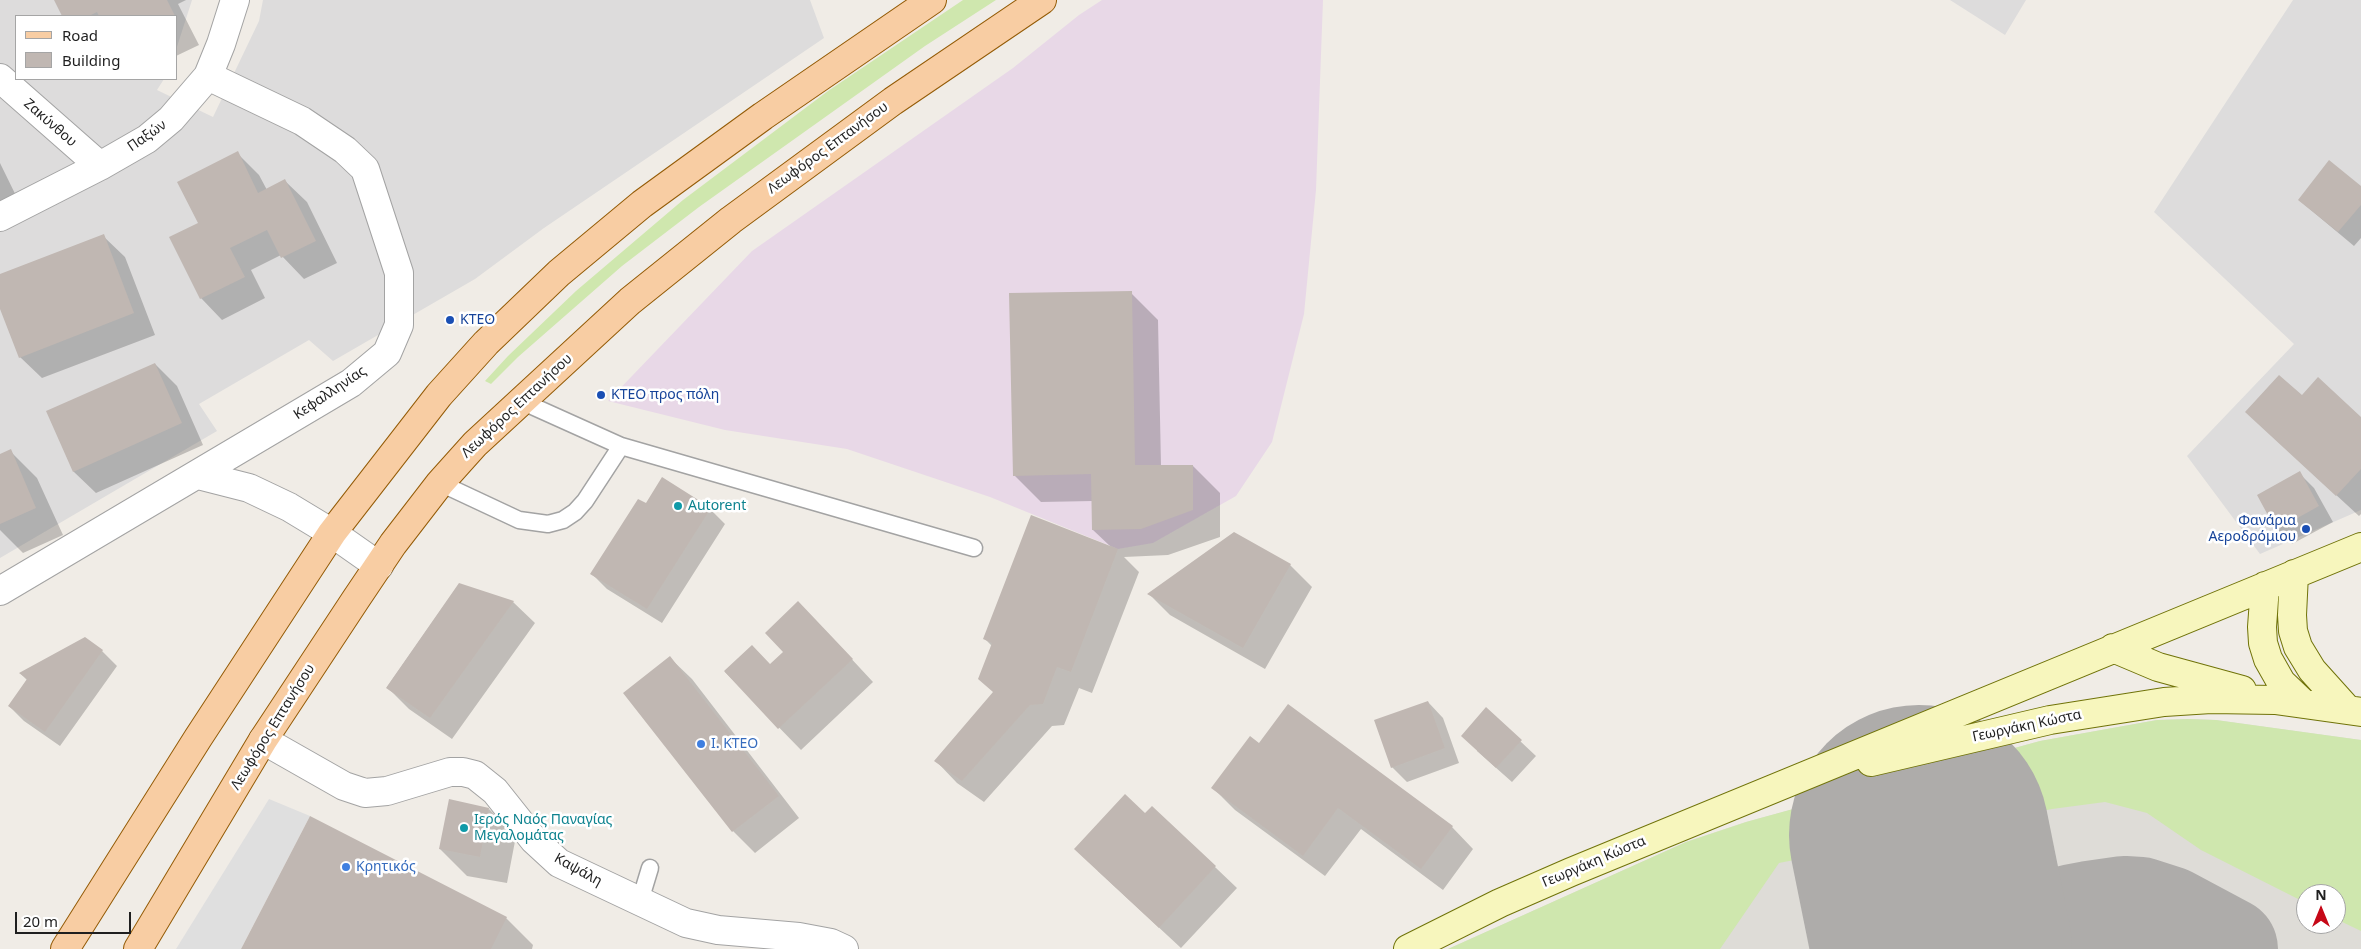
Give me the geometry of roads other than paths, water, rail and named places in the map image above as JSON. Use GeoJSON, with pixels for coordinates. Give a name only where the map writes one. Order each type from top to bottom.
{"type":"FeatureCollection","features":[{"type":"Feature","properties":{"kind":"main road"},"geometry":{"type":"LineString","coordinates":[[65,949],[332,533],[439,395],[492,337],[559,273],[600,238],[695,164],[932,0]]}},
{"type":"Feature","properties":{"kind":"main road","name":"Λεωφόρος Επτανήσου"},"geometry":{"type":"LineString","coordinates":[[138,949],[263,740],[379,566],[440,483],[475,444],[630,301],[731,220],[892,101],[1042,0]]}},
{"type":"Feature","properties":{"kind":"main road","name":"Γεωργάκη Κώστα"},"geometry":{"type":"LineString","coordinates":[[1408,949],[1500,903],[1784,783],[2361,547]]}},
{"type":"Feature","properties":{"kind":"main road"},"geometry":{"type":"LineString","coordinates":[[2294,574],[2292,615],[2293,631],[2298,647],[2312,670],[2355,711]]}},
{"type":"Feature","properties":{"kind":"main road"},"geometry":{"type":"LineString","coordinates":[[2265,586],[2262,626],[2268,659],[2281,682],[2304,704]]}},
{"type":"Feature","properties":{"kind":"main road","name":"Γεωργάκη Κώστα"},"geometry":{"type":"LineString","coordinates":[[2113,648],[2158,667],[2275,700]]}},
{"type":"Feature","properties":{"kind":"main road","name":"Γεωργάκη Κώστα"},"geometry":{"type":"LineString","coordinates":[[1784,783],[2050,720],[2113,709],[2211,699],[2275,700],[2355,711]]}},
{"type":"Feature","properties":{"kind":"street","name":"Παξών"},"geometry":{"type":"LineString","coordinates":[[0,217],[100,166],[147,139],[171,119],[208,76],[221,44],[235,0]]}},
{"type":"Feature","properties":{"kind":"street","name":"Κεφαλληνίας"},"geometry":{"type":"LineString","coordinates":[[0,591],[351,383],[387,353],[399,325],[399,273],[365,169],[345,150],[302,121],[208,76]]}},
{"type":"Feature","properties":{"kind":"street","name":"Ζακύνθου"},"geometry":{"type":"LineString","coordinates":[[0,78],[100,166]]}},
{"type":"Feature","properties":{"kind":"street"},"geometry":{"type":"LineString","coordinates":[[198,475],[250,488],[289,507],[332,533],[379,566]]}},
{"type":"Feature","properties":{"kind":"street","name":"Καψάλη"},"geometry":{"type":"LineString","coordinates":[[263,740],[344,786],[365,794],[387,791],[450,772],[462,772],[475,776],[486,782],[495,791],[534,840],[559,863],[686,923],[718,930],[799,937],[831,943],[844,949]]}},
{"type":"Feature","properties":{"kind":"lane"},"geometry":{"type":"LineString","coordinates":[[521,401],[621,446],[974,548]]}},
{"type":"Feature","properties":{"kind":"lane"},"geometry":{"type":"LineString","coordinates":[[440,483],[519,520],[548,524],[563,520],[575,512],[585,501],[621,446]]}},
{"type":"Feature","properties":{"kind":"lane"},"geometry":{"type":"LineString","coordinates":[[640,901],[650,868]]}},
{"type":"Feature","properties":{"kind":"place","name":"ΚΤΕΟ"},"geometry":{"type":"Point","coordinates":[450,320]}},
{"type":"Feature","properties":{"kind":"place","name":"ΚΤΕΟ προς πόλη"},"geometry":{"type":"Point","coordinates":[601,395]}},
{"type":"Feature","properties":{"kind":"place","name":"Autorent"},"geometry":{"type":"Point","coordinates":[678,506]}},
{"type":"Feature","properties":{"kind":"place","name":"Φανάρια Αεροδρόμιου"},"geometry":{"type":"Point","coordinates":[2306,529]}},
{"type":"Feature","properties":{"kind":"place","name":"Ι. ΚΤΕΟ"},"geometry":{"type":"Point","coordinates":[701,744]}},
{"type":"Feature","properties":{"kind":"place","name":"Ιερός Ναός Παναγίας Μεγαλομάτας"},"geometry":{"type":"Point","coordinates":[464,828]}},
{"type":"Feature","properties":{"kind":"place","name":"Κρητικός"},"geometry":{"type":"Point","coordinates":[346,867]}}]}
